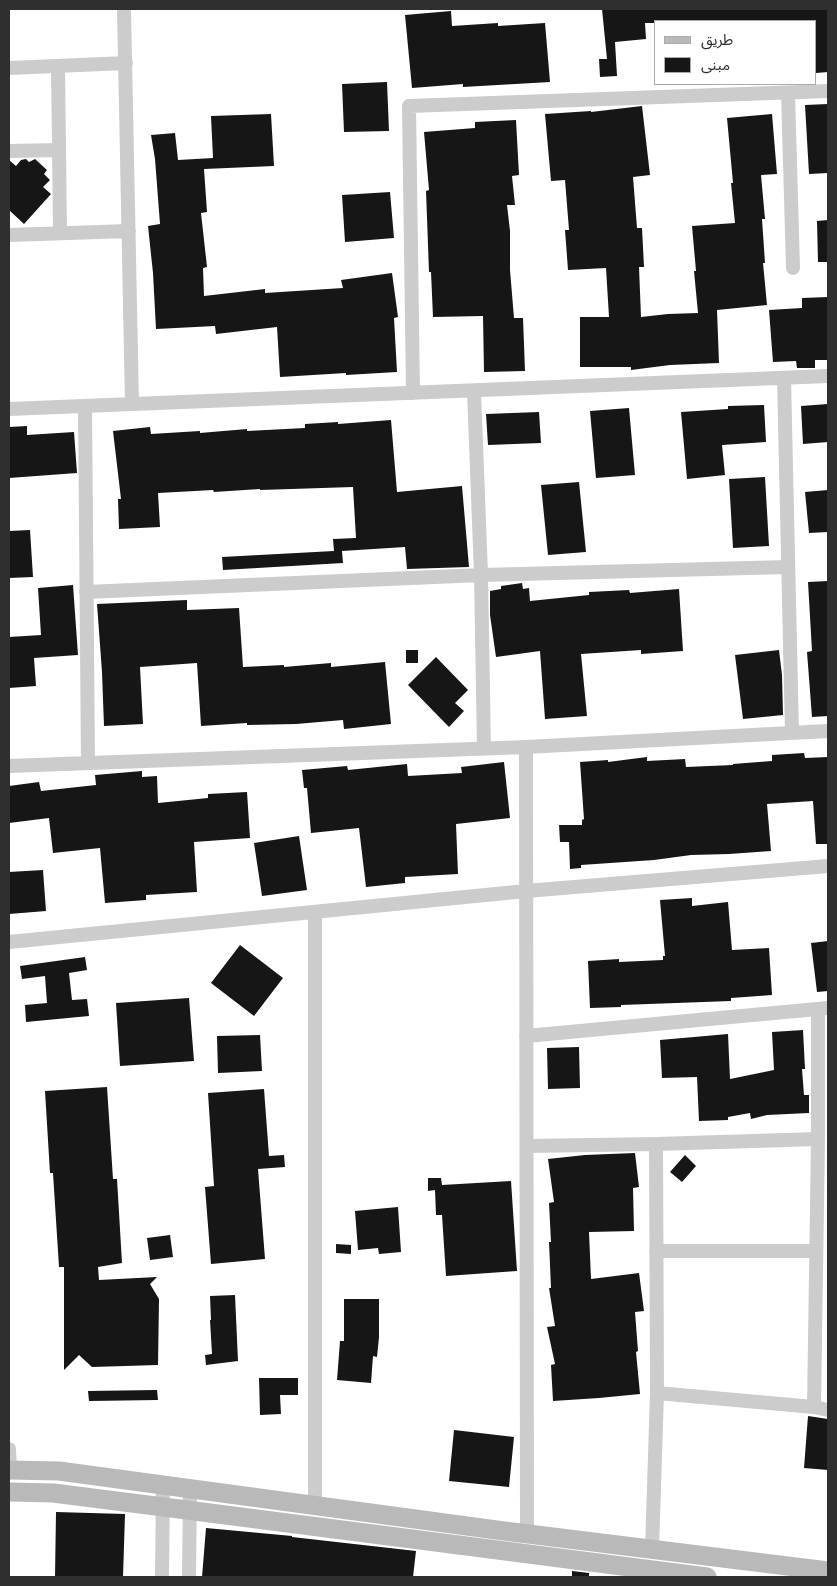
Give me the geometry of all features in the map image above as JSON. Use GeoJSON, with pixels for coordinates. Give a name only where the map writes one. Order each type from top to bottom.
{"type":"FeatureCollection","features":[{"type":"Feature","properties":{"kind":"main road"},"geometry":{"type":"LineString","coordinates":[[9,1470],[59,1471],[527,1534],[828,1571]]}},
{"type":"Feature","properties":{"kind":"main road"},"geometry":{"type":"LineString","coordinates":[[9,1492],[53,1493],[653,1574],[707,1577]]}},
{"type":"Feature","properties":{"kind":"street"},"geometry":{"type":"LineString","coordinates":[[124,9],[132,404]]}},
{"type":"Feature","properties":{"kind":"street"},"geometry":{"type":"LineString","coordinates":[[9,68],[126,63]]}},
{"type":"Feature","properties":{"kind":"street"},"geometry":{"type":"LineString","coordinates":[[58,66],[60,233]]}},
{"type":"Feature","properties":{"kind":"street"},"geometry":{"type":"LineString","coordinates":[[413,393],[409,106],[828,91]]}},
{"type":"Feature","properties":{"kind":"street"},"geometry":{"type":"LineString","coordinates":[[788,93],[793,268]]}},
{"type":"Feature","properties":{"kind":"street"},"geometry":{"type":"LineString","coordinates":[[9,151],[59,150]]}},
{"type":"Feature","properties":{"kind":"street"},"geometry":{"type":"LineString","coordinates":[[9,234],[129,231]]}},
{"type":"Feature","properties":{"kind":"street"},"geometry":{"type":"LineString","coordinates":[[9,409],[828,376]]}},
{"type":"Feature","properties":{"kind":"street"},"geometry":{"type":"LineString","coordinates":[[784,378],[792,733]]}},
{"type":"Feature","properties":{"kind":"street"},"geometry":{"type":"LineString","coordinates":[[474,390],[481,575],[484,748]]}},
{"type":"Feature","properties":{"kind":"street"},"geometry":{"type":"LineString","coordinates":[[84,406],[88,763]]}},
{"type":"Feature","properties":{"kind":"street"},"geometry":{"type":"LineString","coordinates":[[86,592],[481,575],[788,567]]}},
{"type":"Feature","properties":{"kind":"street"},"geometry":{"type":"LineString","coordinates":[[9,766],[526,747],[828,731]]}},
{"type":"Feature","properties":{"kind":"street"},"geometry":{"type":"LineString","coordinates":[[526,747],[527,1534]]}},
{"type":"Feature","properties":{"kind":"street"},"geometry":{"type":"LineString","coordinates":[[9,942],[526,891],[828,866]]}},
{"type":"Feature","properties":{"kind":"street"},"geometry":{"type":"LineString","coordinates":[[315,912],[315,1506]]}},
{"type":"Feature","properties":{"kind":"street"},"geometry":{"type":"LineString","coordinates":[[526,1036],[823,1008],[818,1139],[814,1407]]}},
{"type":"Feature","properties":{"kind":"street"},"geometry":{"type":"LineString","coordinates":[[527,1146],[818,1139]]}},
{"type":"Feature","properties":{"kind":"street"},"geometry":{"type":"LineString","coordinates":[[652,1550],[657,1393],[656,1144]]}},
{"type":"Feature","properties":{"kind":"street"},"geometry":{"type":"LineString","coordinates":[[656,1251],[816,1251]]}},
{"type":"Feature","properties":{"kind":"street"},"geometry":{"type":"LineString","coordinates":[[657,1393],[814,1407],[828,1410]]}},
{"type":"Feature","properties":{"kind":"street"},"geometry":{"type":"LineString","coordinates":[[9,1449],[9,1470]]}},
{"type":"Feature","properties":{"kind":"street"},"geometry":{"type":"LineString","coordinates":[[162,1577],[163,1485]]}},
{"type":"Feature","properties":{"kind":"street"},"geometry":{"type":"LineString","coordinates":[[189,1577],[190,1489]]}},
{"type":"Feature","properties":{"kind":"building"},"geometry":{"type":"Polygon","coordinates":[[[602,9],[827,9],[828,72],[817,73],[817,20],[654,20],[654,23],[645,23],[646,39],[615,42],[617,76],[600,77],[599,59],[607,59],[602,9]]]}},
{"type":"Feature","properties":{"kind":"building"},"geometry":{"type":"Polygon","coordinates":[[[451,11],[452,26],[498,23],[498,26],[545,23],[550,82],[463,87],[463,84],[412,88],[405,15],[451,11]]]}},
{"type":"Feature","properties":{"kind":"building"},"geometry":{"type":"Polygon","coordinates":[[[387,82],[389,131],[344,132],[342,84],[387,82]]]}},
{"type":"Feature","properties":{"kind":"building"},"geometry":{"type":"Polygon","coordinates":[[[828,104],[828,173],[809,174],[805,105],[828,104]]]}},
{"type":"Feature","properties":{"kind":"building"},"geometry":{"type":"Polygon","coordinates":[[[642,106],[650,175],[633,177],[637,228],[642,228],[644,267],[639,267],[641,317],[698,313],[692,226],[735,223],[727,118],[772,114],[777,174],[761,175],[765,219],[762,219],[765,263],[763,263],[767,305],[717,310],[719,363],[670,365],[631,370],[631,367],[580,367],[580,317],[609,317],[606,268],[568,270],[565,230],[569,230],[565,180],[551,181],[545,114],[591,112],[642,106]]]}},
{"type":"Feature","properties":{"kind":"building"},"geometry":{"type":"Polygon","coordinates":[[[271,114],[274,166],[204,169],[207,212],[201,213],[207,267],[203,268],[204,296],[265,289],[265,293],[343,288],[341,280],[392,273],[398,317],[394,318],[397,372],[280,377],[277,327],[216,334],[215,326],[156,329],[148,226],[160,224],[155,159],[151,135],[175,133],[178,160],[213,158],[211,116],[271,114]]]}},
{"type":"Feature","properties":{"kind":"building"},"geometry":{"type":"Polygon","coordinates":[[[516,120],[519,175],[512,176],[515,205],[507,205],[514,318],[523,318],[525,371],[484,372],[483,316],[433,317],[426,191],[429,190],[424,132],[475,128],[475,122],[516,120]]]}},
{"type":"Feature","properties":{"kind":"building"},"geometry":{"type":"Polygon","coordinates":[[[26,159],[29,162],[35,159],[47,170],[44,174],[50,180],[43,187],[51,194],[24,224],[9,210],[9,160],[16,166],[21,160],[26,159]]]}},
{"type":"Feature","properties":{"kind":"building"},"geometry":{"type":"Polygon","coordinates":[[[390,192],[394,238],[345,242],[342,195],[390,192]]]}},
{"type":"Feature","properties":{"kind":"building"},"geometry":{"type":"Polygon","coordinates":[[[828,220],[828,262],[818,262],[817,221],[828,220]]]}},
{"type":"Feature","properties":{"kind":"building"},"geometry":{"type":"Polygon","coordinates":[[[828,297],[828,360],[815,360],[815,368],[797,368],[796,361],[773,362],[769,310],[802,308],[802,298],[828,297]]]}},
{"type":"Feature","properties":{"kind":"building"},"geometry":{"type":"Polygon","coordinates":[[[828,404],[828,442],[803,444],[801,406],[828,404]]]}},
{"type":"Feature","properties":{"kind":"building"},"geometry":{"type":"Polygon","coordinates":[[[764,405],[766,442],[722,445],[725,475],[687,479],[681,412],[728,409],[728,406],[764,405]]]}},
{"type":"Feature","properties":{"kind":"building"},"geometry":{"type":"Polygon","coordinates":[[[629,408],[635,475],[596,478],[590,411],[629,408]]]}},
{"type":"Feature","properties":{"kind":"building"},"geometry":{"type":"Polygon","coordinates":[[[539,412],[541,443],[488,445],[486,414],[539,412]]]}},
{"type":"Feature","properties":{"kind":"building"},"geometry":{"type":"Polygon","coordinates":[[[391,420],[397,492],[462,486],[469,567],[407,569],[405,547],[342,551],[343,563],[223,570],[222,557],[334,551],[333,539],[356,538],[353,487],[158,493],[160,527],[119,529],[118,499],[121,499],[113,431],[150,427],[151,434],[200,431],[200,433],[247,429],[247,431],[305,428],[305,424],[338,422],[338,424],[391,420]]]}},
{"type":"Feature","properties":{"kind":"building"},"geometry":{"type":"Polygon","coordinates":[[[27,426],[27,435],[74,432],[77,473],[9,478],[9,427],[27,426]]]}},
{"type":"Feature","properties":{"kind":"building"},"geometry":{"type":"Polygon","coordinates":[[[765,477],[769,546],[733,548],[729,479],[765,477]]]}},
{"type":"Feature","properties":{"kind":"building"},"geometry":{"type":"Polygon","coordinates":[[[579,482],[586,552],[548,555],[541,485],[579,482]]]}},
{"type":"Feature","properties":{"kind":"building"},"geometry":{"type":"Polygon","coordinates":[[[828,490],[828,532],[809,533],[805,492],[828,490]]]}},
{"type":"Feature","properties":{"kind":"building"},"geometry":{"type":"Polygon","coordinates":[[[30,530],[33,577],[9,578],[9,531],[30,530]]]}},
{"type":"Feature","properties":{"kind":"building"},"geometry":{"type":"Polygon","coordinates":[[[828,581],[828,716],[812,717],[807,652],[812,651],[808,582],[828,581]]]}},
{"type":"Feature","properties":{"kind":"building"},"geometry":{"type":"Polygon","coordinates":[[[522,583],[523,589],[529,588],[530,601],[589,595],[589,592],[629,590],[630,593],[679,589],[683,651],[641,654],[641,650],[581,654],[587,716],[545,719],[540,651],[496,657],[490,615],[490,591],[501,589],[501,586],[522,583]]]}},
{"type":"Feature","properties":{"kind":"building"},"geometry":{"type":"Polygon","coordinates":[[[73,585],[78,655],[34,658],[36,686],[9,688],[9,637],[41,635],[38,588],[73,585]]]}},
{"type":"Feature","properties":{"kind":"building"},"geometry":{"type":"Polygon","coordinates":[[[187,600],[187,610],[239,608],[243,667],[284,665],[284,667],[331,663],[331,667],[385,662],[391,724],[344,729],[343,720],[296,724],[247,725],[247,723],[201,726],[197,663],[140,667],[143,724],[104,726],[97,604],[187,600]]]}},
{"type":"Feature","properties":{"kind":"building"},"geometry":{"type":"Polygon","coordinates":[[[406,650],[418,650],[418,663],[406,663],[406,650]]]}},
{"type":"Feature","properties":{"kind":"building"},"geometry":{"type":"Polygon","coordinates":[[[779,650],[783,715],[743,719],[735,655],[779,650]]]}},
{"type":"Feature","properties":{"kind":"building"},"geometry":{"type":"Polygon","coordinates":[[[436,657],[468,690],[455,703],[464,711],[449,727],[408,685],[436,657]]]}},
{"type":"Feature","properties":{"kind":"building"},"geometry":{"type":"Polygon","coordinates":[[[804,753],[805,758],[828,757],[828,844],[816,844],[813,801],[767,804],[771,851],[691,855],[654,860],[581,865],[581,868],[570,869],[569,842],[560,842],[559,825],[582,825],[582,820],[584,819],[580,762],[608,760],[608,762],[647,757],[647,761],[685,759],[686,767],[772,761],[772,755],[804,753]]]}},
{"type":"Feature","properties":{"kind":"building"},"geometry":{"type":"Polygon","coordinates":[[[504,762],[510,818],[456,824],[458,874],[405,877],[405,883],[366,887],[359,828],[311,833],[307,788],[304,788],[302,770],[347,766],[348,770],[407,764],[408,776],[462,773],[461,767],[504,762]]]}},
{"type":"Feature","properties":{"kind":"building"},"geometry":{"type":"Polygon","coordinates":[[[142,771],[142,777],[157,776],[158,803],[208,798],[208,794],[247,792],[250,838],[194,842],[197,892],[146,895],[146,900],[105,903],[100,848],[53,853],[49,818],[9,823],[9,786],[39,782],[41,791],[96,785],[95,775],[142,771]]]}},
{"type":"Feature","properties":{"kind":"building"},"geometry":{"type":"Polygon","coordinates":[[[299,836],[307,890],[262,896],[254,843],[299,836]]]}},
{"type":"Feature","properties":{"kind":"building"},"geometry":{"type":"Polygon","coordinates":[[[43,870],[46,911],[9,914],[9,872],[43,870]]]}},
{"type":"Feature","properties":{"kind":"building"},"geometry":{"type":"Polygon","coordinates":[[[692,898],[692,906],[728,902],[732,950],[769,948],[772,995],[731,998],[731,1001],[590,1008],[588,961],[619,959],[619,962],[663,960],[663,956],[665,956],[660,900],[692,898]]]}},
{"type":"Feature","properties":{"kind":"building"},"geometry":{"type":"Polygon","coordinates":[[[828,941],[828,991],[817,992],[811,943],[828,941]]]}},
{"type":"Feature","properties":{"kind":"building"},"geometry":{"type":"Polygon","coordinates":[[[240,945],[283,978],[254,1016],[211,983],[240,945]]]}},
{"type":"Feature","properties":{"kind":"building"},"geometry":{"type":"Polygon","coordinates":[[[85,957],[87,970],[69,973],[72,1000],[87,999],[89,1016],[26,1022],[25,1005],[47,1003],[45,976],[22,979],[20,966],[85,957]]]}},
{"type":"Feature","properties":{"kind":"building"},"geometry":{"type":"Polygon","coordinates":[[[189,998],[194,1061],[120,1066],[116,1003],[189,998]]]}},
{"type":"Feature","properties":{"kind":"building"},"geometry":{"type":"Polygon","coordinates":[[[803,1030],[805,1069],[802,1069],[804,1095],[809,1095],[809,1113],[767,1115],[751,1119],[750,1113],[728,1117],[728,1120],[699,1121],[697,1077],[662,1078],[660,1040],[728,1034],[730,1079],[774,1070],[772,1032],[803,1030]]]}},
{"type":"Feature","properties":{"kind":"building"},"geometry":{"type":"Polygon","coordinates":[[[260,1035],[262,1071],[218,1073],[217,1036],[260,1035]]]}},
{"type":"Feature","properties":{"kind":"building"},"geometry":{"type":"Polygon","coordinates":[[[579,1047],[580,1088],[548,1089],[547,1048],[579,1047]]]}},
{"type":"Feature","properties":{"kind":"building"},"geometry":{"type":"Polygon","coordinates":[[[107,1087],[113,1179],[117,1179],[122,1263],[98,1267],[99,1280],[157,1277],[150,1284],[159,1299],[158,1365],[92,1367],[79,1355],[64,1370],[64,1267],[59,1267],[53,1173],[50,1173],[45,1091],[107,1087]]]}},
{"type":"Feature","properties":{"kind":"building"},"geometry":{"type":"Polygon","coordinates":[[[264,1089],[269,1156],[284,1155],[285,1167],[258,1169],[265,1259],[211,1264],[205,1187],[214,1186],[208,1093],[264,1089]]]}},
{"type":"Feature","properties":{"kind":"building"},"geometry":{"type":"Polygon","coordinates":[[[635,1153],[639,1187],[633,1188],[634,1231],[589,1232],[591,1279],[639,1273],[644,1311],[635,1312],[640,1394],[553,1401],[551,1365],[555,1364],[547,1327],[555,1326],[549,1288],[551,1288],[549,1242],[551,1242],[549,1203],[554,1202],[548,1159],[635,1153]]]}},
{"type":"Feature","properties":{"kind":"building"},"geometry":{"type":"Polygon","coordinates":[[[685,1155],[696,1166],[682,1182],[670,1172],[685,1155]]]}},
{"type":"Feature","properties":{"kind":"building"},"geometry":{"type":"Polygon","coordinates":[[[428,1178],[441,1178],[442,1185],[511,1181],[517,1271],[446,1276],[442,1215],[436,1215],[435,1190],[428,1191],[428,1178]]]}},
{"type":"Feature","properties":{"kind":"building"},"geometry":{"type":"Polygon","coordinates":[[[398,1207],[401,1252],[379,1254],[378,1248],[358,1250],[355,1211],[398,1207]]]}},
{"type":"Feature","properties":{"kind":"building"},"geometry":{"type":"Polygon","coordinates":[[[170,1235],[173,1257],[150,1260],[147,1238],[170,1235]]]}},
{"type":"Feature","properties":{"kind":"building"},"geometry":{"type":"Polygon","coordinates":[[[336,1244],[351,1245],[351,1254],[336,1253],[336,1244]]]}},
{"type":"Feature","properties":{"kind":"building"},"geometry":{"type":"Polygon","coordinates":[[[235,1295],[238,1361],[206,1365],[205,1355],[212,1354],[210,1296],[235,1295]]]}},
{"type":"Feature","properties":{"kind":"building"},"geometry":{"type":"Polygon","coordinates":[[[344,1299],[379,1299],[379,1337],[377,1357],[373,1356],[371,1383],[337,1380],[340,1341],[344,1341],[344,1299]]]}},
{"type":"Feature","properties":{"kind":"building"},"geometry":{"type":"Polygon","coordinates":[[[259,1378],[298,1378],[298,1395],[280,1395],[281,1414],[260,1415],[259,1378]]]}},
{"type":"Feature","properties":{"kind":"building"},"geometry":{"type":"Polygon","coordinates":[[[157,1390],[158,1400],[89,1401],[88,1391],[157,1390]]]}},
{"type":"Feature","properties":{"kind":"building"},"geometry":{"type":"Polygon","coordinates":[[[808,1416],[828,1419],[828,1470],[804,1468],[808,1416]]]}},
{"type":"Feature","properties":{"kind":"building"},"geometry":{"type":"Polygon","coordinates":[[[454,1430],[514,1437],[509,1487],[449,1481],[454,1430]]]}},
{"type":"Feature","properties":{"kind":"building"},"geometry":{"type":"Polygon","coordinates":[[[56,1512],[125,1514],[123,1577],[55,1577],[56,1512]]]}},
{"type":"Feature","properties":{"kind":"building"},"geometry":{"type":"Polygon","coordinates":[[[206,1528],[416,1551],[413,1577],[202,1577],[206,1528]]]}},
{"type":"Feature","properties":{"kind":"building"},"geometry":{"type":"Polygon","coordinates":[[[572,1571],[589,1573],[589,1577],[572,1577],[572,1571]]]}}]}
